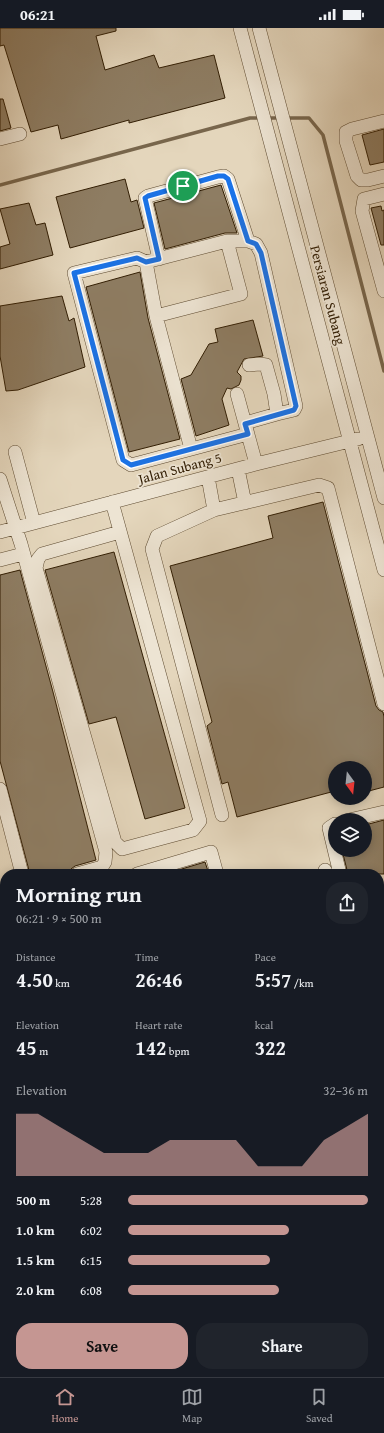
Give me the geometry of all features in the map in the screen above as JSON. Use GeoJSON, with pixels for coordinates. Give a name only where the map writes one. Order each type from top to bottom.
{"type":"FeatureCollection","features":[{"type":"Feature","properties":{"kind":"street","name":"Persiaran Subang"},"geometry":{"type":"LineString","coordinates":[[240,28],[384,570]]}},
{"type":"Feature","properties":{"kind":"street","name":"Persiaran Subang"},"geometry":{"type":"LineString","coordinates":[[259,28],[276,86],[384,498]]}},
{"type":"Feature","properties":{"kind":"street"},"geometry":{"type":"LineString","coordinates":[[384,121],[352,129],[346,132],[346,141],[357,176],[361,180],[384,176]]}},
{"type":"Feature","properties":{"kind":"street"},"geometry":{"type":"LineString","coordinates":[[0,140],[20,134]]}},
{"type":"Feature","properties":{"kind":"street"},"geometry":{"type":"LineString","coordinates":[[159,259],[145,198],[218,176],[224,176],[228,179],[248,241]]}},
{"type":"Feature","properties":{"kind":"street"},"geometry":{"type":"LineString","coordinates":[[384,194],[364,199],[362,211],[381,267],[384,291]]}},
{"type":"Feature","properties":{"kind":"street"},"geometry":{"type":"LineString","coordinates":[[156,316],[242,294],[228,241]]}},
{"type":"Feature","properties":{"kind":"street"},"geometry":{"type":"LineString","coordinates":[[228,241],[248,241],[256,244],[261,253],[296,406],[294,410],[277,414],[246,429],[191,449],[131,465],[123,460],[74,273],[137,258],[146,262],[228,241]]}},
{"type":"Feature","properties":{"kind":"street"},"geometry":{"type":"LineString","coordinates":[[146,262],[156,316],[191,449]]}},
{"type":"Feature","properties":{"kind":"street"},"geometry":{"type":"LineString","coordinates":[[249,365],[266,365],[274,394],[277,414]]}},
{"type":"Feature","properties":{"kind":"street"},"geometry":{"type":"LineString","coordinates":[[237,394],[256,464]]}},
{"type":"Feature","properties":{"kind":"street","name":"Jalan Subang 5"},"geometry":{"type":"LineString","coordinates":[[0,532],[256,464],[368,437]]}},
{"type":"Feature","properties":{"kind":"street"},"geometry":{"type":"LineString","coordinates":[[15,452],[34,523]]}},
{"type":"Feature","properties":{"kind":"street"},"geometry":{"type":"LineString","coordinates":[[238,469],[245,503]]}},
{"type":"Feature","properties":{"kind":"street"},"geometry":{"type":"LineString","coordinates":[[208,477],[214,510]]}},
{"type":"Feature","properties":{"kind":"street"},"geometry":{"type":"LineString","coordinates":[[0,479],[3,498],[16,528],[106,852],[105,862],[102,867],[95,869]]}},
{"type":"Feature","properties":{"kind":"street"},"geometry":{"type":"LineString","coordinates":[[222,815],[152,549],[157,536],[214,510],[319,485],[328,488],[384,704]]}},
{"type":"Feature","properties":{"kind":"street"},"geometry":{"type":"LineString","coordinates":[[112,502],[200,822],[193,830],[122,849],[115,842],[36,568],[38,559],[42,554],[120,532]]}},
{"type":"Feature","properties":{"kind":"street"},"geometry":{"type":"LineString","coordinates":[[0,560],[23,554]]}},
{"type":"Feature","properties":{"kind":"street"},"geometry":{"type":"LineString","coordinates":[[0,788],[21,869]]}},
{"type":"Feature","properties":{"kind":"street"},"geometry":{"type":"LineString","coordinates":[[372,815],[384,812]]}},
{"type":"Feature","properties":{"kind":"street"},"geometry":{"type":"LineString","coordinates":[[154,869],[211,852],[216,869]]}},
{"type":"Feature","properties":{"kind":"street"},"geometry":{"type":"LineString","coordinates":[[336,857],[339,869]]}},
{"type":"Feature","properties":{"kind":"building"},"geometry":{"type":"Polygon","coordinates":[[[0,28],[116,28],[116,31],[96,36],[105,70],[154,55],[159,68],[214,55],[225,98],[129,123],[129,120],[61,139],[58,125],[31,132],[4,45],[0,46],[0,28]]]}},
{"type":"Feature","properties":{"kind":"building"},"geometry":{"type":"Polygon","coordinates":[[[0,99],[3,99],[11,128],[0,131],[0,99]]]}},
{"type":"Feature","properties":{"kind":"building"},"geometry":{"type":"Polygon","coordinates":[[[384,129],[384,162],[370,165],[362,135],[384,129]]]}},
{"type":"Feature","properties":{"kind":"building"},"geometry":{"type":"Polygon","coordinates":[[[125,179],[131,202],[137,200],[144,228],[70,248],[56,197],[125,179]]]}},
{"type":"Feature","properties":{"kind":"building"},"geometry":{"type":"Polygon","coordinates":[[[221,185],[237,233],[225,233],[165,249],[154,203],[221,185]]]}},
{"type":"Feature","properties":{"kind":"building"},"geometry":{"type":"Polygon","coordinates":[[[29,203],[36,225],[45,223],[53,255],[0,269],[0,247],[10,244],[0,209],[29,203]]]}},
{"type":"Feature","properties":{"kind":"building"},"geometry":{"type":"Polygon","coordinates":[[[381,206],[382,211],[384,210],[384,245],[381,245],[371,208],[381,206]]]}},
{"type":"Feature","properties":{"kind":"building"},"geometry":{"type":"Polygon","coordinates":[[[140,272],[148,318],[180,439],[129,452],[86,287],[140,272]]]}},
{"type":"Feature","properties":{"kind":"building"},"geometry":{"type":"Polygon","coordinates":[[[62,296],[69,321],[74,318],[85,367],[18,390],[6,391],[0,356],[0,306],[62,296]]]}},
{"type":"Feature","properties":{"kind":"building"},"geometry":{"type":"Polygon","coordinates":[[[253,320],[263,356],[244,359],[237,372],[241,376],[239,385],[231,389],[227,388],[222,399],[229,425],[196,436],[181,379],[191,375],[209,344],[218,342],[215,329],[253,320]]]}},
{"type":"Feature","properties":{"kind":"building"},"geometry":{"type":"Polygon","coordinates":[[[323,502],[376,706],[383,712],[384,787],[372,790],[372,761],[328,761],[328,793],[237,817],[228,782],[222,784],[207,726],[212,722],[170,566],[273,538],[268,516],[323,502]]]}},
{"type":"Feature","properties":{"kind":"building"},"geometry":{"type":"Polygon","coordinates":[[[114,552],[185,808],[145,819],[116,717],[89,724],[45,570],[114,552]]]}},
{"type":"Feature","properties":{"kind":"building"},"geometry":{"type":"Polygon","coordinates":[[[20,570],[96,860],[75,866],[71,869],[29,869],[0,761],[0,575],[20,570]]]}},
{"type":"Feature","properties":{"kind":"building"},"geometry":{"type":"Polygon","coordinates":[[[384,820],[384,869],[347,869],[344,857],[372,857],[372,823],[384,820]]]}},
{"type":"Feature","properties":{"kind":"building"},"geometry":{"type":"Polygon","coordinates":[[[205,862],[207,869],[182,869],[205,862]]]}},
{"type":"Feature","properties":{"kind":"waterway"},"geometry":{"type":"LineString","coordinates":[[0,185],[250,118],[260,118]]}},
{"type":"Feature","properties":{"kind":"waterway"},"geometry":{"type":"LineString","coordinates":[[266,118],[280,118]]}},
{"type":"Feature","properties":{"kind":"waterway"},"geometry":{"type":"LineString","coordinates":[[286,118],[309,118],[323,135],[384,371]]}},
{"type":"Feature","properties":{"kind":"route"},"geometry":{"type":"LineString","coordinates":[[218,176],[224,176],[228,179],[248,241],[256,244],[261,253],[296,406],[294,410],[245,424],[248,434],[131,465],[123,460],[74,273],[137,258],[146,262],[159,259],[145,198],[183,186],[218,176]]}}]}
